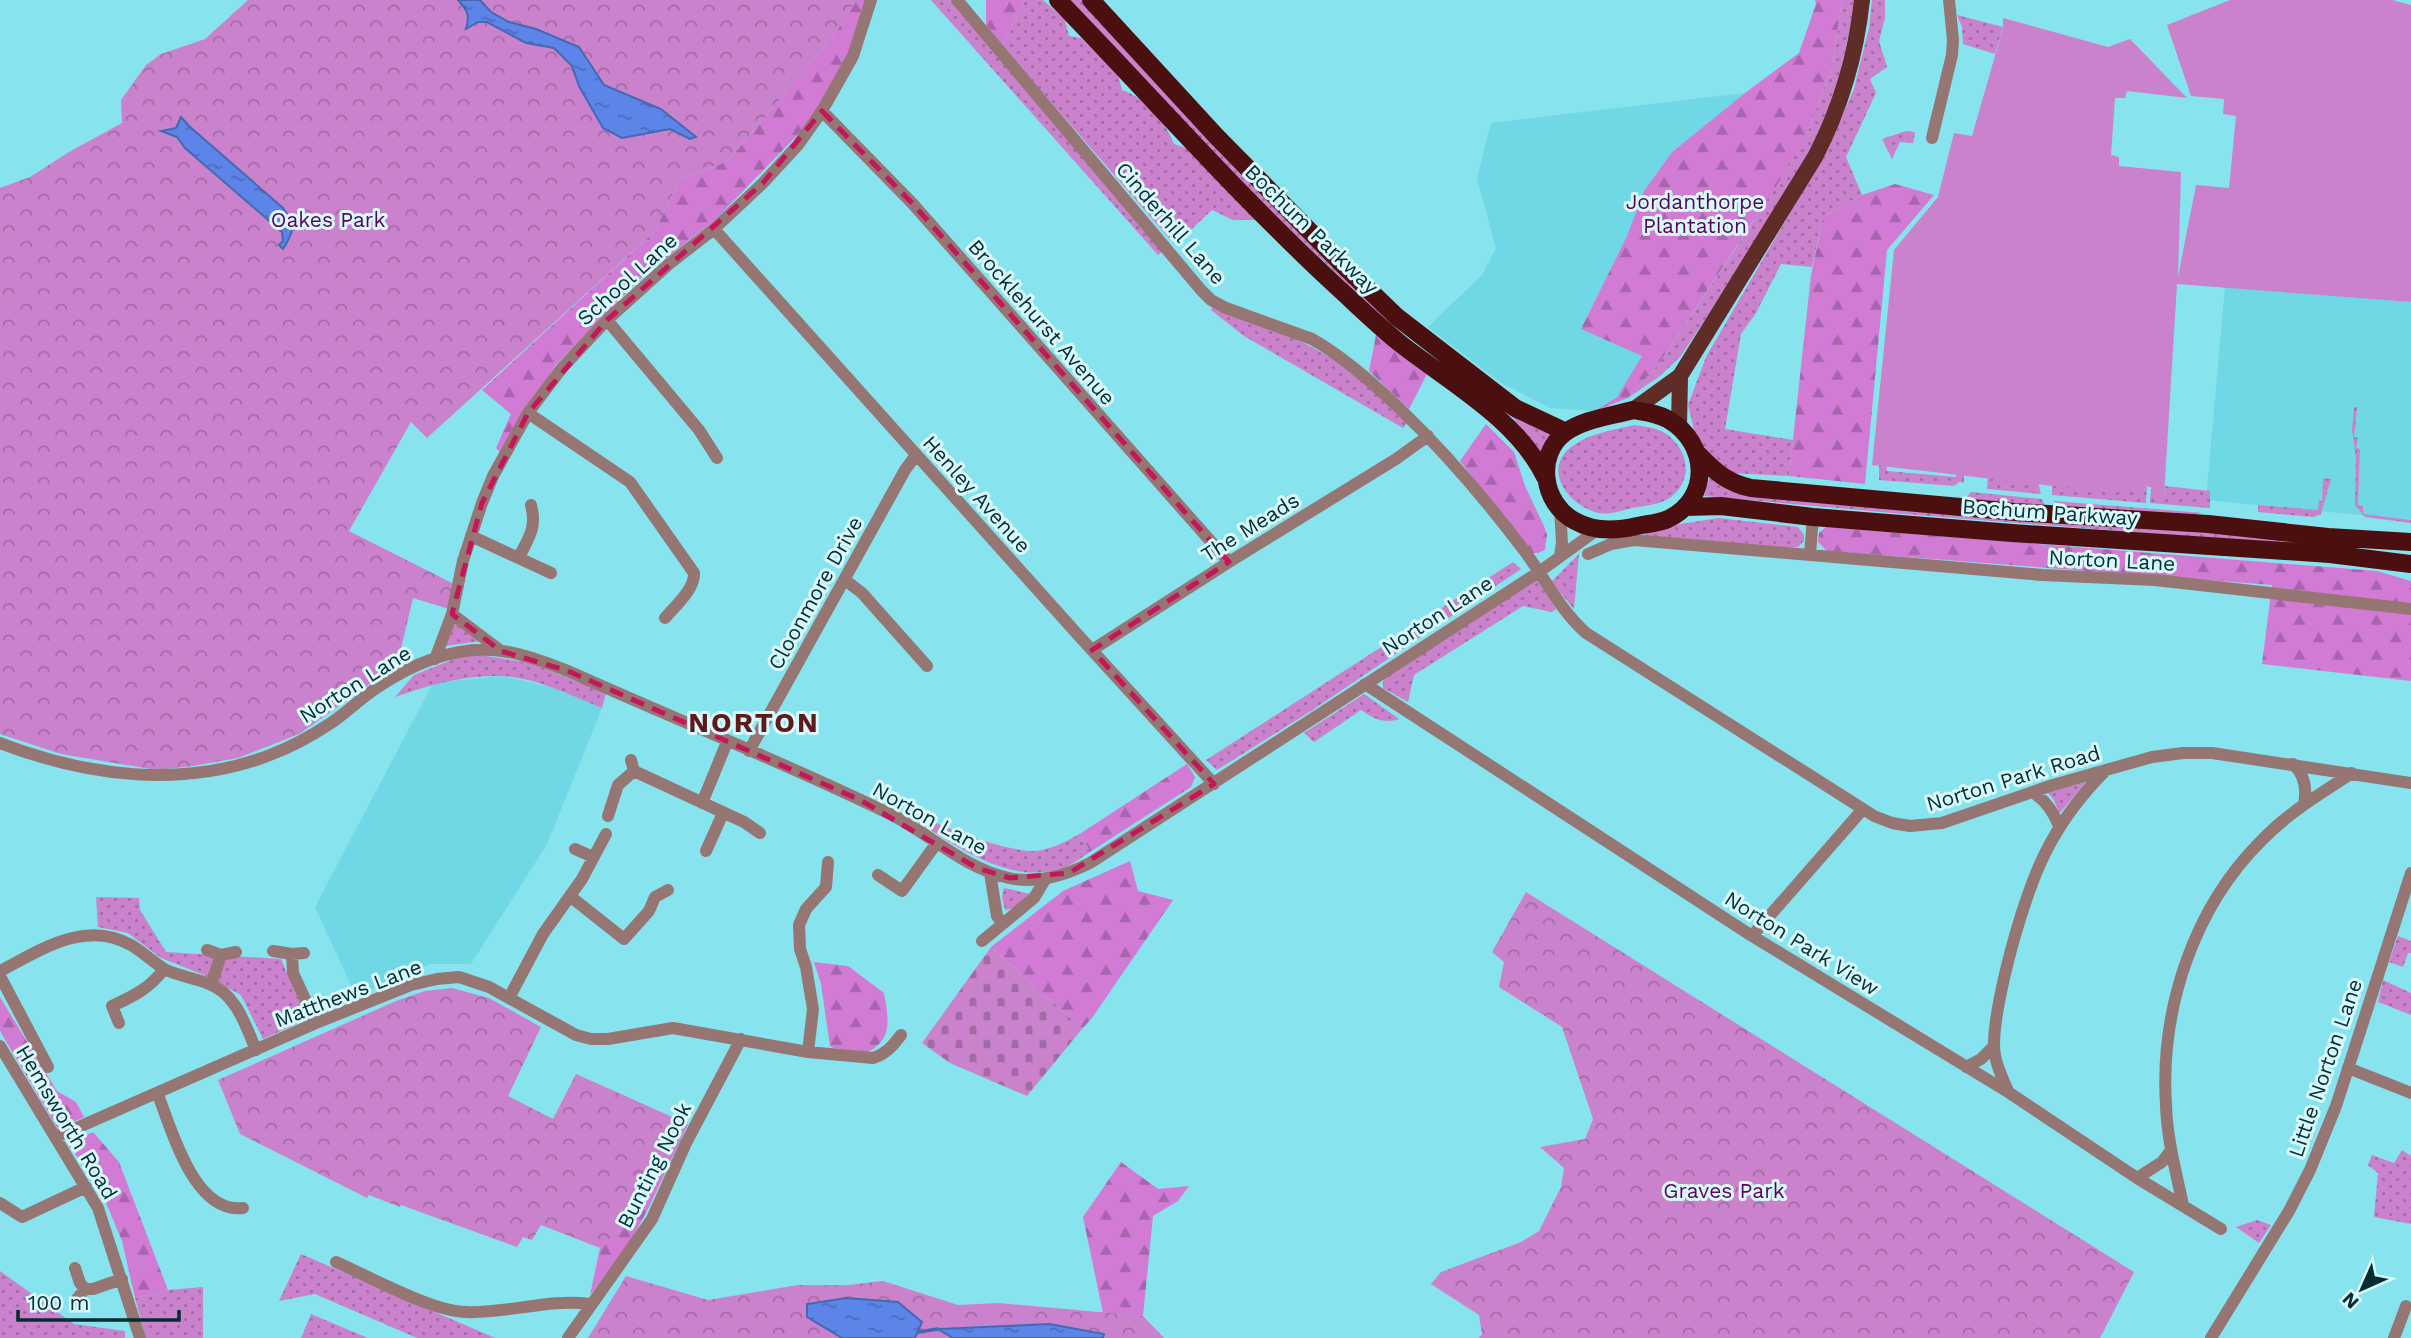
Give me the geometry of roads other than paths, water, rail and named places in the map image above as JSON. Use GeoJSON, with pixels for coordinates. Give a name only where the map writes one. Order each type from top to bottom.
{"type":"FeatureCollection","features":[{"type":"Feature","properties":{"kind":"highway","name":"Bochum Parkway"},"geometry":{"type":"LineString","coordinates":[[1058,0],[1218,169],[1335,285],[1399,343],[1505,424],[1535,456],[1545,477]]}},
{"type":"Feature","properties":{"kind":"highway","name":"Bochum Parkway"},"geometry":{"type":"LineString","coordinates":[[1091,0],[1217,137],[1397,317],[1515,408],[1566,432]]}},
{"type":"Feature","properties":{"kind":"highway"},"geometry":{"type":"LineString","coordinates":[[1633,410],[1668,419],[1692,440],[1699,455],[1699,477],[1695,492],[1685,507],[1669,518],[1626,529],[1597,530],[1570,519],[1549,494],[1545,477],[1550,453],[1566,432],[1633,410]]}},
{"type":"Feature","properties":{"kind":"highway","name":"Bochum Parkway"},"geometry":{"type":"LineString","coordinates":[[1699,455],[1727,481],[1762,489],[2016,512],[2208,524],[2328,537],[2411,542]]}},
{"type":"Feature","properties":{"kind":"highway","name":"Bochum Parkway"},"geometry":{"type":"LineString","coordinates":[[1685,507],[1721,506],[1813,517],[2305,552],[2411,564]]}},
{"type":"Feature","properties":{"kind":"main road"},"geometry":{"type":"LineString","coordinates":[[1633,410],[1679,376],[1808,170],[1838,107],[1850,71],[1862,0]]}},
{"type":"Feature","properties":{"kind":"main road"},"geometry":{"type":"LineString","coordinates":[[1679,376],[1679,427]]}},
{"type":"Feature","properties":{"kind":"street","name":"School Lane"},"geometry":{"type":"LineString","coordinates":[[435,659],[452,614],[463,561],[493,476],[528,412],[562,368],[607,320],[669,264],[714,229],[763,183],[798,145],[822,111],[853,56],[871,0]]}},
{"type":"Feature","properties":{"kind":"street","name":"Cinderhill Lane"},"geometry":{"type":"LineString","coordinates":[[957,0],[1211,300],[1326,347],[1374,383],[1455,464],[1539,572]]}},
{"type":"Feature","properties":{"kind":"street"},"geometry":{"type":"LineString","coordinates":[[1931,138],[1952,55],[1949,0]]}},
{"type":"Feature","properties":{"kind":"street","name":"Brocklehurst Avenue"},"geometry":{"type":"LineString","coordinates":[[822,111],[912,203],[1229,562]]}},
{"type":"Feature","properties":{"kind":"street","name":"Henley Avenue"},"geometry":{"type":"LineString","coordinates":[[714,229],[1214,783]]}},
{"type":"Feature","properties":{"kind":"street"},"geometry":{"type":"LineString","coordinates":[[607,320],[699,430],[717,458]]}},
{"type":"Feature","properties":{"kind":"street"},"geometry":{"type":"LineString","coordinates":[[528,412],[631,482],[694,573],[692,585],[666,618]]}},
{"type":"Feature","properties":{"kind":"street","name":"The Meads"},"geometry":{"type":"LineString","coordinates":[[1092,650],[1396,459],[1428,436]]}},
{"type":"Feature","properties":{"kind":"street","name":"Cloonmore Drive"},"geometry":{"type":"LineString","coordinates":[[749,751],[905,470],[916,455]]}},
{"type":"Feature","properties":{"kind":"street"},"geometry":{"type":"LineString","coordinates":[[519,557],[533,528],[535,519],[531,505]]}},
{"type":"Feature","properties":{"kind":"street"},"geometry":{"type":"LineString","coordinates":[[1559,509],[1562,531],[1560,556]]}},
{"type":"Feature","properties":{"kind":"street"},"geometry":{"type":"LineString","coordinates":[[1810,554],[1813,517]]}},
{"type":"Feature","properties":{"kind":"street","name":"Norton Lane"},"geometry":{"type":"LineString","coordinates":[[0,743],[55,760],[97,769],[180,776],[209,771],[271,754],[299,741],[331,723],[376,688],[435,659],[461,650],[501,651],[529,657],[568,671],[891,814],[936,844],[990,873],[1025,880],[1046,878],[1069,873],[1090,863],[1539,572],[1597,530]]}},
{"type":"Feature","properties":{"kind":"street"},"geometry":{"type":"LineString","coordinates":[[471,536],[551,573]]}},
{"type":"Feature","properties":{"kind":"street","name":"Norton Lane"},"geometry":{"type":"LineString","coordinates":[[1588,554],[1611,544],[1634,540],[2042,575],[2155,580],[2411,609]]}},
{"type":"Feature","properties":{"kind":"street","name":"Norton Park Road"},"geometry":{"type":"LineString","coordinates":[[1539,572],[1562,609],[1586,633],[1863,809],[1892,823],[1920,826],[1942,823],[2107,770],[2152,757],[2183,753],[2212,753],[2411,783]]}},
{"type":"Feature","properties":{"kind":"street"},"geometry":{"type":"LineString","coordinates":[[845,580],[867,599],[927,666]]}},
{"type":"Feature","properties":{"kind":"street"},"geometry":{"type":"LineString","coordinates":[[452,614],[501,651]]}},
{"type":"Feature","properties":{"kind":"street","name":"Norton Park View"},"geometry":{"type":"LineString","coordinates":[[1365,684],[1752,936],[2008,1092],[2137,1178],[2221,1228]]}},
{"type":"Feature","properties":{"kind":"street"},"geometry":{"type":"LineString","coordinates":[[702,803],[727,741]]}},
{"type":"Feature","properties":{"kind":"street"},"geometry":{"type":"LineString","coordinates":[[2293,764],[2304,782],[2304,804]]}},
{"type":"Feature","properties":{"kind":"street"},"geometry":{"type":"LineString","coordinates":[[608,816],[618,785],[632,766],[744,822],[760,833]]}},
{"type":"Feature","properties":{"kind":"street"},"geometry":{"type":"LineString","coordinates":[[2008,1092],[1999,1071],[1994,1046],[2002,982],[2022,911],[2036,870],[2059,826],[2107,770]]}},
{"type":"Feature","properties":{"kind":"street"},"geometry":{"type":"LineString","coordinates":[[2183,1205],[2171,1150],[2165,1103],[2166,1052],[2170,1017],[2190,952],[2223,888],[2261,840],[2304,804],[2352,773]]}},
{"type":"Feature","properties":{"kind":"street"},"geometry":{"type":"LineString","coordinates":[[2032,792],[2050,807],[2059,826]]}},
{"type":"Feature","properties":{"kind":"street"},"geometry":{"type":"LineString","coordinates":[[1752,936],[1863,809]]}},
{"type":"Feature","properties":{"kind":"street"},"geometry":{"type":"LineString","coordinates":[[706,851],[723,813]]}},
{"type":"Feature","properties":{"kind":"street"},"geometry":{"type":"LineString","coordinates":[[509,998],[543,934],[571,897],[606,834]]}},
{"type":"Feature","properties":{"kind":"street"},"geometry":{"type":"LineString","coordinates":[[878,875],[902,891],[936,844]]}},
{"type":"Feature","properties":{"kind":"street"},"geometry":{"type":"LineString","coordinates":[[575,849],[593,857]]}},
{"type":"Feature","properties":{"kind":"street"},"geometry":{"type":"LineString","coordinates":[[808,1052],[813,1009],[800,949],[799,925],[806,909],[826,887],[828,862]]}},
{"type":"Feature","properties":{"kind":"street"},"geometry":{"type":"LineString","coordinates":[[990,873],[997,916],[1002,923]]}},
{"type":"Feature","properties":{"kind":"street","name":"Little Norton Lane"},"geometry":{"type":"LineString","coordinates":[[2211,1338],[2289,1211],[2305,1179],[2336,1106],[2411,873]]}},
{"type":"Feature","properties":{"kind":"street"},"geometry":{"type":"LineString","coordinates":[[982,941],[1034,898],[1046,878]]}},
{"type":"Feature","properties":{"kind":"street"},"geometry":{"type":"LineString","coordinates":[[571,897],[624,939],[649,911],[655,897],[668,890]]}},
{"type":"Feature","properties":{"kind":"street"},"geometry":{"type":"LineString","coordinates":[[0,971],[55,942],[94,934],[113,938],[130,944],[164,969],[211,985],[230,997],[256,1050]]}},
{"type":"Feature","properties":{"kind":"street"},"geometry":{"type":"LineString","coordinates":[[206,950],[221,955],[236,951]]}},
{"type":"Feature","properties":{"kind":"street"},"geometry":{"type":"LineString","coordinates":[[273,951],[298,954],[293,973],[316,1023]]}},
{"type":"Feature","properties":{"kind":"street"},"geometry":{"type":"LineString","coordinates":[[211,985],[221,955]]}},
{"type":"Feature","properties":{"kind":"street"},"geometry":{"type":"LineString","coordinates":[[119,1023],[112,1006],[153,984],[164,969]]}},
{"type":"Feature","properties":{"kind":"street"},"geometry":{"type":"LineString","coordinates":[[0,976],[48,1067]]}},
{"type":"Feature","properties":{"kind":"street","name":"Matthews Lane"},"geometry":{"type":"LineString","coordinates":[[56,1137],[158,1095],[316,1023],[411,985],[437,979],[459,978],[489,987],[576,1035],[590,1039],[608,1039],[673,1028],[808,1052],[873,1058],[882,1056],[891,1049],[901,1034]]}},
{"type":"Feature","properties":{"kind":"street","name":"Bunting Nook"},"geometry":{"type":"LineString","coordinates":[[568,1338],[652,1219],[687,1143],[741,1039]]}},
{"type":"Feature","properties":{"kind":"street","name":"Hemsworth Road"},"geometry":{"type":"LineString","coordinates":[[0,1046],[98,1208],[140,1338]]}},
{"type":"Feature","properties":{"kind":"street"},"geometry":{"type":"LineString","coordinates":[[1966,1066],[1981,1059],[1994,1046]]}},
{"type":"Feature","properties":{"kind":"street"},"geometry":{"type":"LineString","coordinates":[[2348,1068],[2411,1093]]}},
{"type":"Feature","properties":{"kind":"street"},"geometry":{"type":"LineString","coordinates":[[158,1095],[199,1187],[206,1195],[228,1207],[243,1208]]}},
{"type":"Feature","properties":{"kind":"street"},"geometry":{"type":"LineString","coordinates":[[2137,1178],[2162,1161],[2171,1150]]}},
{"type":"Feature","properties":{"kind":"street"},"geometry":{"type":"LineString","coordinates":[[0,1203],[22,1217],[86,1187]]}},
{"type":"Feature","properties":{"kind":"street"},"geometry":{"type":"LineString","coordinates":[[336,1262],[452,1311],[488,1311],[561,1302],[590,1304]]}},
{"type":"Feature","properties":{"kind":"street"},"geometry":{"type":"LineString","coordinates":[[75,1268],[85,1289]]}},
{"type":"Feature","properties":{"kind":"street"},"geometry":{"type":"LineString","coordinates":[[85,1289],[122,1279]]}},
{"type":"Feature","properties":{"kind":"street"},"geometry":{"type":"LineString","coordinates":[[76,1300],[85,1289]]}},
{"type":"Feature","properties":{"kind":"street"},"geometry":{"type":"LineString","coordinates":[[2394,1338],[2406,1306]]}},
{"type":"Feature","properties":{"kind":"water"},"geometry":{"type":"Polygon","coordinates":[[[458,0],[480,0],[491,12],[509,22],[536,29],[579,47],[604,85],[661,109],[696,137],[690,139],[670,129],[622,138],[603,128],[579,86],[572,66],[554,48],[526,43],[487,22],[478,22],[466,29],[467,13],[458,0]]]}},
{"type":"Feature","properties":{"kind":"water"},"geometry":{"type":"Polygon","coordinates":[[[181,117],[283,208],[290,219],[292,229],[283,249],[279,245],[283,241],[282,232],[185,148],[177,137],[161,131],[176,128],[181,117]]]}},
{"type":"Feature","properties":{"kind":"water"},"geometry":{"type":"Polygon","coordinates":[[[846,1298],[898,1302],[922,1322],[915,1338],[842,1338],[807,1317],[807,1304],[846,1298]]]}},
{"type":"Feature","properties":{"kind":"water"},"geometry":{"type":"Polygon","coordinates":[[[1049,1324],[1104,1334],[1103,1338],[953,1338],[938,1329],[1049,1324]]]}},
{"type":"Feature","properties":{"kind":"waterway"},"geometry":{"type":"LineString","coordinates":[[918,1332],[938,1329]]}},
{"type":"Feature","properties":{"kind":"district","name":"NORTON"},"geometry":{"type":"Point","coordinates":[754,722]}},
{"type":"Feature","properties":{"kind":"park label","name":"Jordanthorpe Plantation"},"geometry":{"type":"Point","coordinates":[1695,213]}},
{"type":"Feature","properties":{"kind":"park label","name":"Oakes Park"},"geometry":{"type":"Point","coordinates":[328,219]}},
{"type":"Feature","properties":{"kind":"park label","name":"Graves Park"},"geometry":{"type":"Point","coordinates":[1724,1190]}}]}
